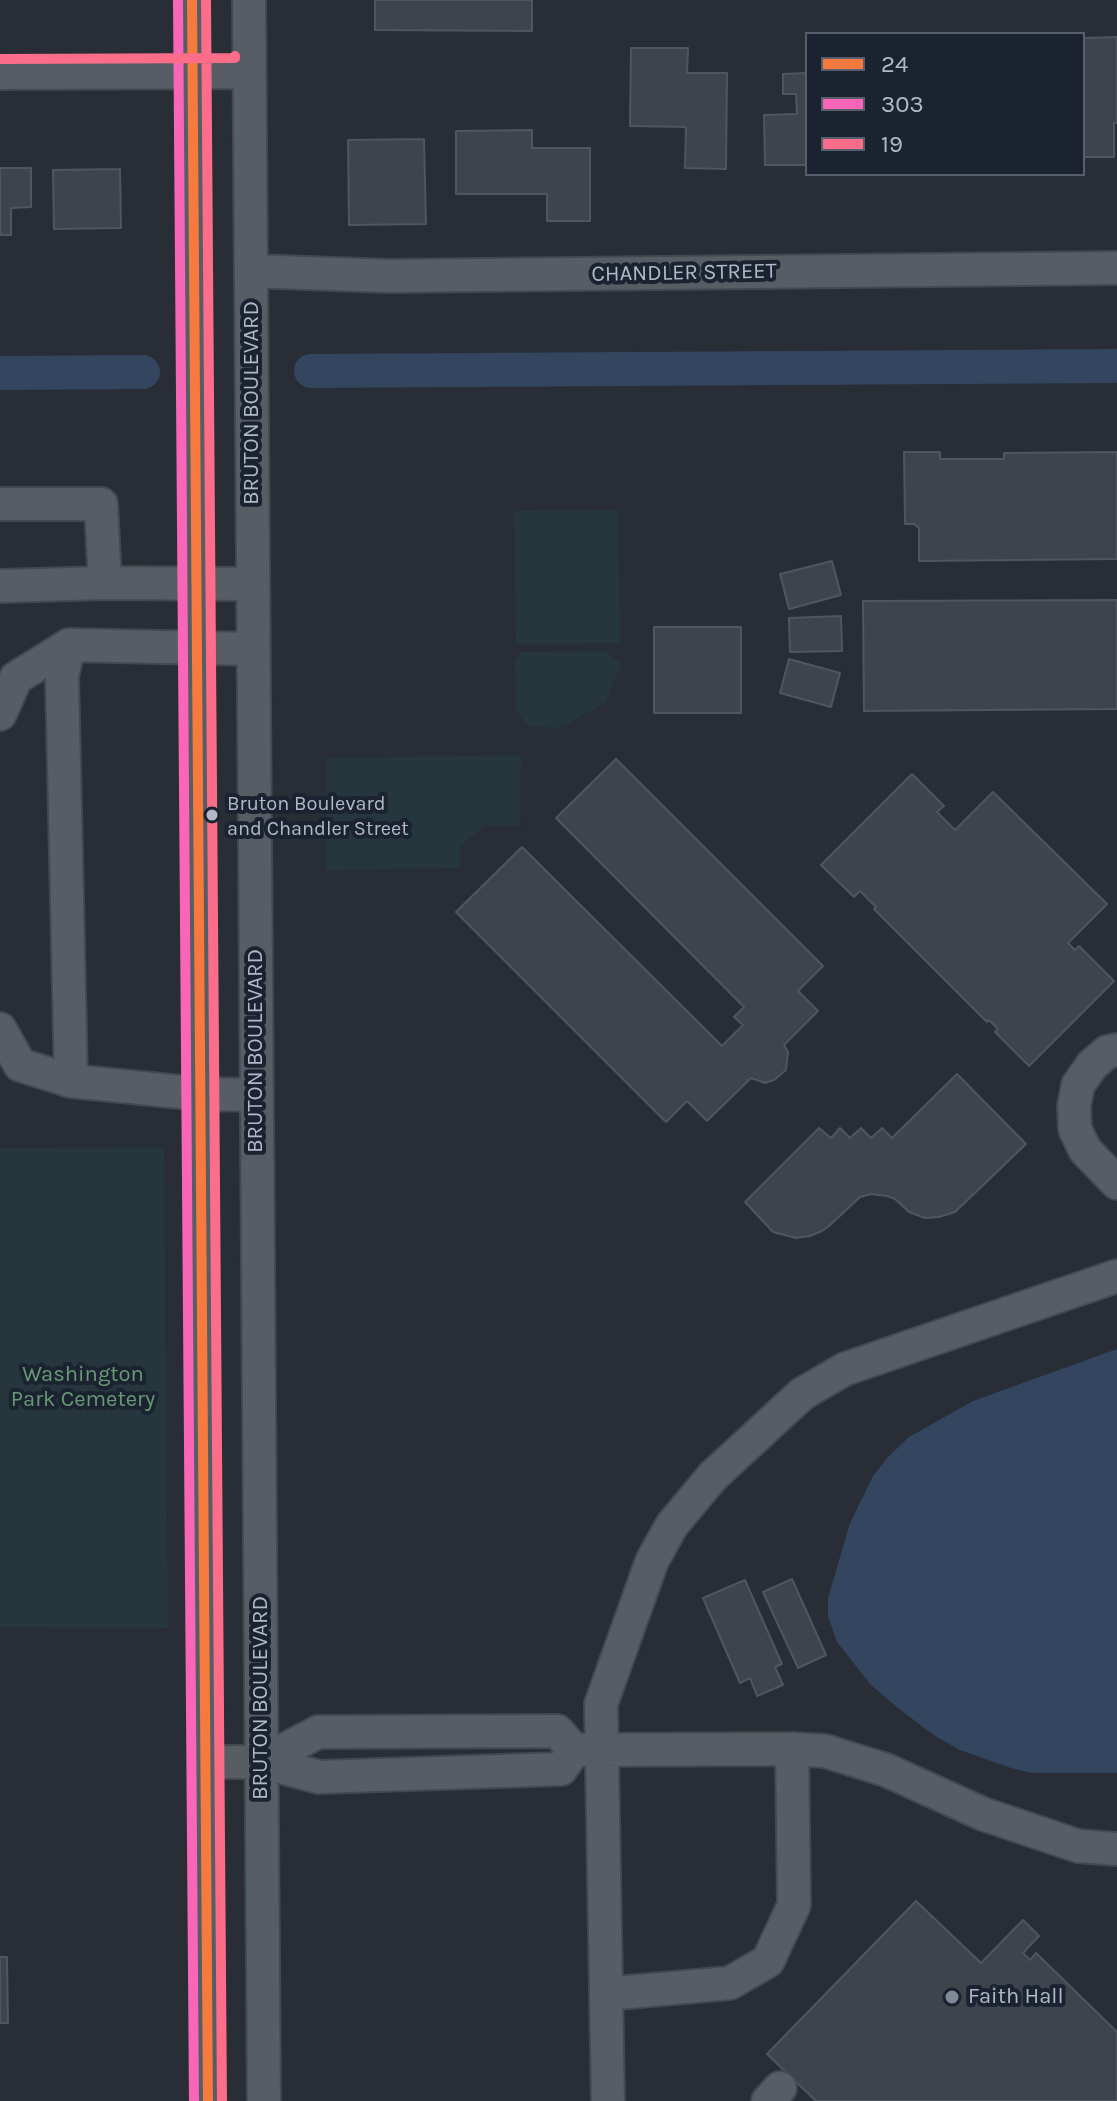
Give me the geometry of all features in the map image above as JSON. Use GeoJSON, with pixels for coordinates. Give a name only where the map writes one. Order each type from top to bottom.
{"type":"FeatureCollection","features":[{"type":"Feature","properties":{"kind":"street"},"geometry":{"type":"LineString","coordinates":[[192,0],[208,2101]]}},
{"type":"Feature","properties":{"kind":"street","name":"BRUTON BOULEVARD"},"geometry":{"type":"LineString","coordinates":[[249,0],[264,2101]]}},
{"type":"Feature","properties":{"kind":"street"},"geometry":{"type":"LineString","coordinates":[[0,73],[249,72]]}},
{"type":"Feature","properties":{"kind":"street","name":"CHANDLER STREET"},"geometry":{"type":"LineString","coordinates":[[251,271],[390,276],[1117,268]]}},
{"type":"Feature","properties":{"kind":"street"},"geometry":{"type":"LineString","coordinates":[[0,504],[101,504],[105,583]]}},
{"type":"Feature","properties":{"kind":"street"},"geometry":{"type":"LineString","coordinates":[[0,586],[253,584]]}},
{"type":"Feature","properties":{"kind":"street"},"geometry":{"type":"LineString","coordinates":[[69,645],[62,676],[71,1081]]}},
{"type":"Feature","properties":{"kind":"street"},"geometry":{"type":"LineString","coordinates":[[0,714],[16,678],[69,645],[253,649]]}},
{"type":"Feature","properties":{"kind":"street"},"geometry":{"type":"LineString","coordinates":[[0,1029],[20,1065],[71,1081],[201,1094],[257,1095]]}},
{"type":"Feature","properties":{"kind":"street"},"geometry":{"type":"LineString","coordinates":[[1117,1050],[1107,1052],[1092,1065],[1078,1085],[1074,1106],[1075,1129],[1085,1150],[1117,1183]]}},
{"type":"Feature","properties":{"kind":"street"},"geometry":{"type":"LineString","coordinates":[[608,2101],[606,1994],[588,1750],[601,1704],[652,1561],[672,1525],[713,1476],[790,1404],[845,1369],[1117,1276]]}},
{"type":"Feature","properties":{"kind":"street"},"geometry":{"type":"LineString","coordinates":[[262,1762],[318,1732],[557,1731],[588,1750],[825,1751],[886,1770],[983,1814],[1078,1846],[1117,1849]]}},
{"type":"Feature","properties":{"kind":"street"},"geometry":{"type":"LineString","coordinates":[[606,1994],[730,1983],[768,1961],[794,1905],[792,1749]]}},
{"type":"Feature","properties":{"kind":"street"},"geometry":{"type":"LineString","coordinates":[[205,1762],[262,1762],[319,1777],[546,1770],[561,1769],[588,1750]]}},
{"type":"Feature","properties":{"kind":"green space"},"geometry":{"type":"Polygon","coordinates":[[[618,510],[620,643],[516,644],[514,511],[618,510]]]}},
{"type":"Feature","properties":{"kind":"green space"},"geometry":{"type":"Polygon","coordinates":[[[605,651],[621,664],[605,703],[557,728],[528,726],[516,711],[515,662],[521,652],[605,651]]]}},
{"type":"Feature","properties":{"kind":"green space"},"geometry":{"type":"Polygon","coordinates":[[[521,755],[520,826],[485,825],[460,847],[460,868],[326,870],[327,758],[521,755]]]}},
{"type":"Feature","properties":{"kind":"green space","name":"Washington Park Cemetery"},"geometry":{"type":"Polygon","coordinates":[[[164,1147],[168,1628],[0,1627],[0,1148],[164,1147]]]}},
{"type":"Feature","properties":{"kind":"water"},"geometry":{"type":"Polygon","coordinates":[[[1117,1349],[1117,1773],[1031,1773],[960,1750],[935,1736],[870,1684],[837,1642],[828,1616],[828,1598],[850,1523],[873,1476],[909,1437],[973,1401],[1117,1349]]]}},
{"type":"Feature","properties":{"kind":"building"},"geometry":{"type":"Polygon","coordinates":[[[375,0],[532,0],[532,31],[375,30],[375,0]]]}},
{"type":"Feature","properties":{"kind":"building"},"geometry":{"type":"Polygon","coordinates":[[[1117,37],[1114,157],[1085,157],[1085,38],[1117,37]]]}},
{"type":"Feature","properties":{"kind":"building"},"geometry":{"type":"Polygon","coordinates":[[[631,48],[688,48],[687,73],[727,73],[726,169],[685,168],[686,127],[630,126],[631,48]]]}},
{"type":"Feature","properties":{"kind":"building"},"geometry":{"type":"Polygon","coordinates":[[[805,73],[805,165],[765,165],[764,115],[797,114],[796,94],[783,94],[783,74],[805,73]]]}},
{"type":"Feature","properties":{"kind":"building"},"geometry":{"type":"Polygon","coordinates":[[[532,130],[532,148],[590,148],[590,221],[547,221],[547,194],[456,194],[456,131],[532,130]]]}},
{"type":"Feature","properties":{"kind":"building"},"geometry":{"type":"Polygon","coordinates":[[[424,139],[426,224],[349,225],[348,140],[424,139]]]}},
{"type":"Feature","properties":{"kind":"building"},"geometry":{"type":"Polygon","coordinates":[[[0,168],[31,168],[31,207],[11,208],[11,235],[0,235],[0,168]]]}},
{"type":"Feature","properties":{"kind":"building"},"geometry":{"type":"Polygon","coordinates":[[[120,169],[121,228],[54,229],[53,170],[120,169]]]}},
{"type":"Feature","properties":{"kind":"building"},"geometry":{"type":"Polygon","coordinates":[[[904,452],[940,452],[940,459],[1004,459],[1004,453],[1117,452],[1117,559],[919,561],[919,528],[914,524],[905,524],[904,452]]]}},
{"type":"Feature","properties":{"kind":"building"},"geometry":{"type":"Polygon","coordinates":[[[832,561],[841,595],[789,609],[780,574],[832,561]]]}},
{"type":"Feature","properties":{"kind":"building"},"geometry":{"type":"Polygon","coordinates":[[[1117,600],[1117,709],[864,711],[863,601],[1117,600]]]}},
{"type":"Feature","properties":{"kind":"building"},"geometry":{"type":"Polygon","coordinates":[[[841,616],[842,651],[790,652],[789,618],[841,616]]]}},
{"type":"Feature","properties":{"kind":"building"},"geometry":{"type":"Polygon","coordinates":[[[654,627],[741,627],[741,713],[654,713],[654,627]]]}},
{"type":"Feature","properties":{"kind":"building"},"geometry":{"type":"Polygon","coordinates":[[[789,659],[840,673],[831,707],[780,693],[789,659]]]}},
{"type":"Feature","properties":{"kind":"building"},"geometry":{"type":"Polygon","coordinates":[[[616,759],[823,966],[798,991],[818,1011],[784,1045],[788,1052],[786,1070],[765,1083],[751,1078],[707,1121],[687,1101],[666,1122],[456,912],[522,847],[722,1046],[743,1025],[734,1017],[744,1007],[556,818],[616,759]]]}},
{"type":"Feature","properties":{"kind":"building"},"geometry":{"type":"Polygon","coordinates":[[[912,774],[944,806],[937,812],[955,830],[993,792],[1107,904],[1068,943],[1075,950],[1079,946],[1114,981],[1029,1066],[995,1032],[998,1029],[989,1020],[987,1022],[874,909],[876,907],[860,891],[854,897],[821,865],[912,774]]]}},
{"type":"Feature","properties":{"kind":"building"},"geometry":{"type":"Polygon","coordinates":[[[957,1074],[1026,1144],[955,1212],[925,1218],[909,1212],[895,1199],[871,1194],[860,1197],[822,1231],[796,1238],[773,1232],[745,1202],[819,1128],[831,1138],[840,1128],[850,1138],[861,1128],[871,1138],[882,1128],[892,1138],[957,1074]]]}},
{"type":"Feature","properties":{"kind":"building"},"geometry":{"type":"Polygon","coordinates":[[[792,1579],[826,1655],[798,1668],[763,1592],[792,1579]]]}},
{"type":"Feature","properties":{"kind":"building"},"geometry":{"type":"Polygon","coordinates":[[[745,1580],[782,1664],[775,1667],[783,1685],[757,1696],[750,1678],[740,1683],[703,1598],[745,1580]]]}},
{"type":"Feature","properties":{"kind":"building","name":"Faith Hall"},"geometry":{"type":"Polygon","coordinates":[[[916,1901],[981,1963],[1023,1920],[1039,1936],[1023,1953],[1030,1960],[1036,1953],[1117,2032],[1117,2101],[816,2101],[767,2054],[916,1901]]]}},
{"type":"Feature","properties":{"kind":"building"},"geometry":{"type":"Polygon","coordinates":[[[0,1957],[7,1957],[8,2023],[0,2023],[0,1957]]]}},
{"type":"Feature","properties":{"kind":"waterway"},"geometry":{"type":"LineString","coordinates":[[311,371],[1117,366]]}},
{"type":"Feature","properties":{"kind":"waterway"},"geometry":{"type":"LineString","coordinates":[[0,373],[143,372]]}},
{"type":"Feature","properties":{"kind":"transit line","name":"303"},"geometry":{"type":"LineString","coordinates":[[178,0],[194,2101]]}},
{"type":"Feature","properties":{"kind":"transit line","name":"24"},"geometry":{"type":"LineString","coordinates":[[192,0],[208,2101]]}},
{"type":"Feature","properties":{"kind":"transit line","name":"19"},"geometry":{"type":"LineString","coordinates":[[206,0],[222,2101]]}},
{"type":"Feature","properties":{"kind":"transit line","name":"19"},"geometry":{"type":"LineString","coordinates":[[0,59],[235,56]]}},
{"type":"Feature","properties":{"kind":"place","name":"Bruton Boulevard and Chandler Street"},"geometry":{"type":"Point","coordinates":[212,815]}},
{"type":"Feature","properties":{"kind":"place","name":"Faith Hall"},"geometry":{"type":"Point","coordinates":[952,1997]}}]}
